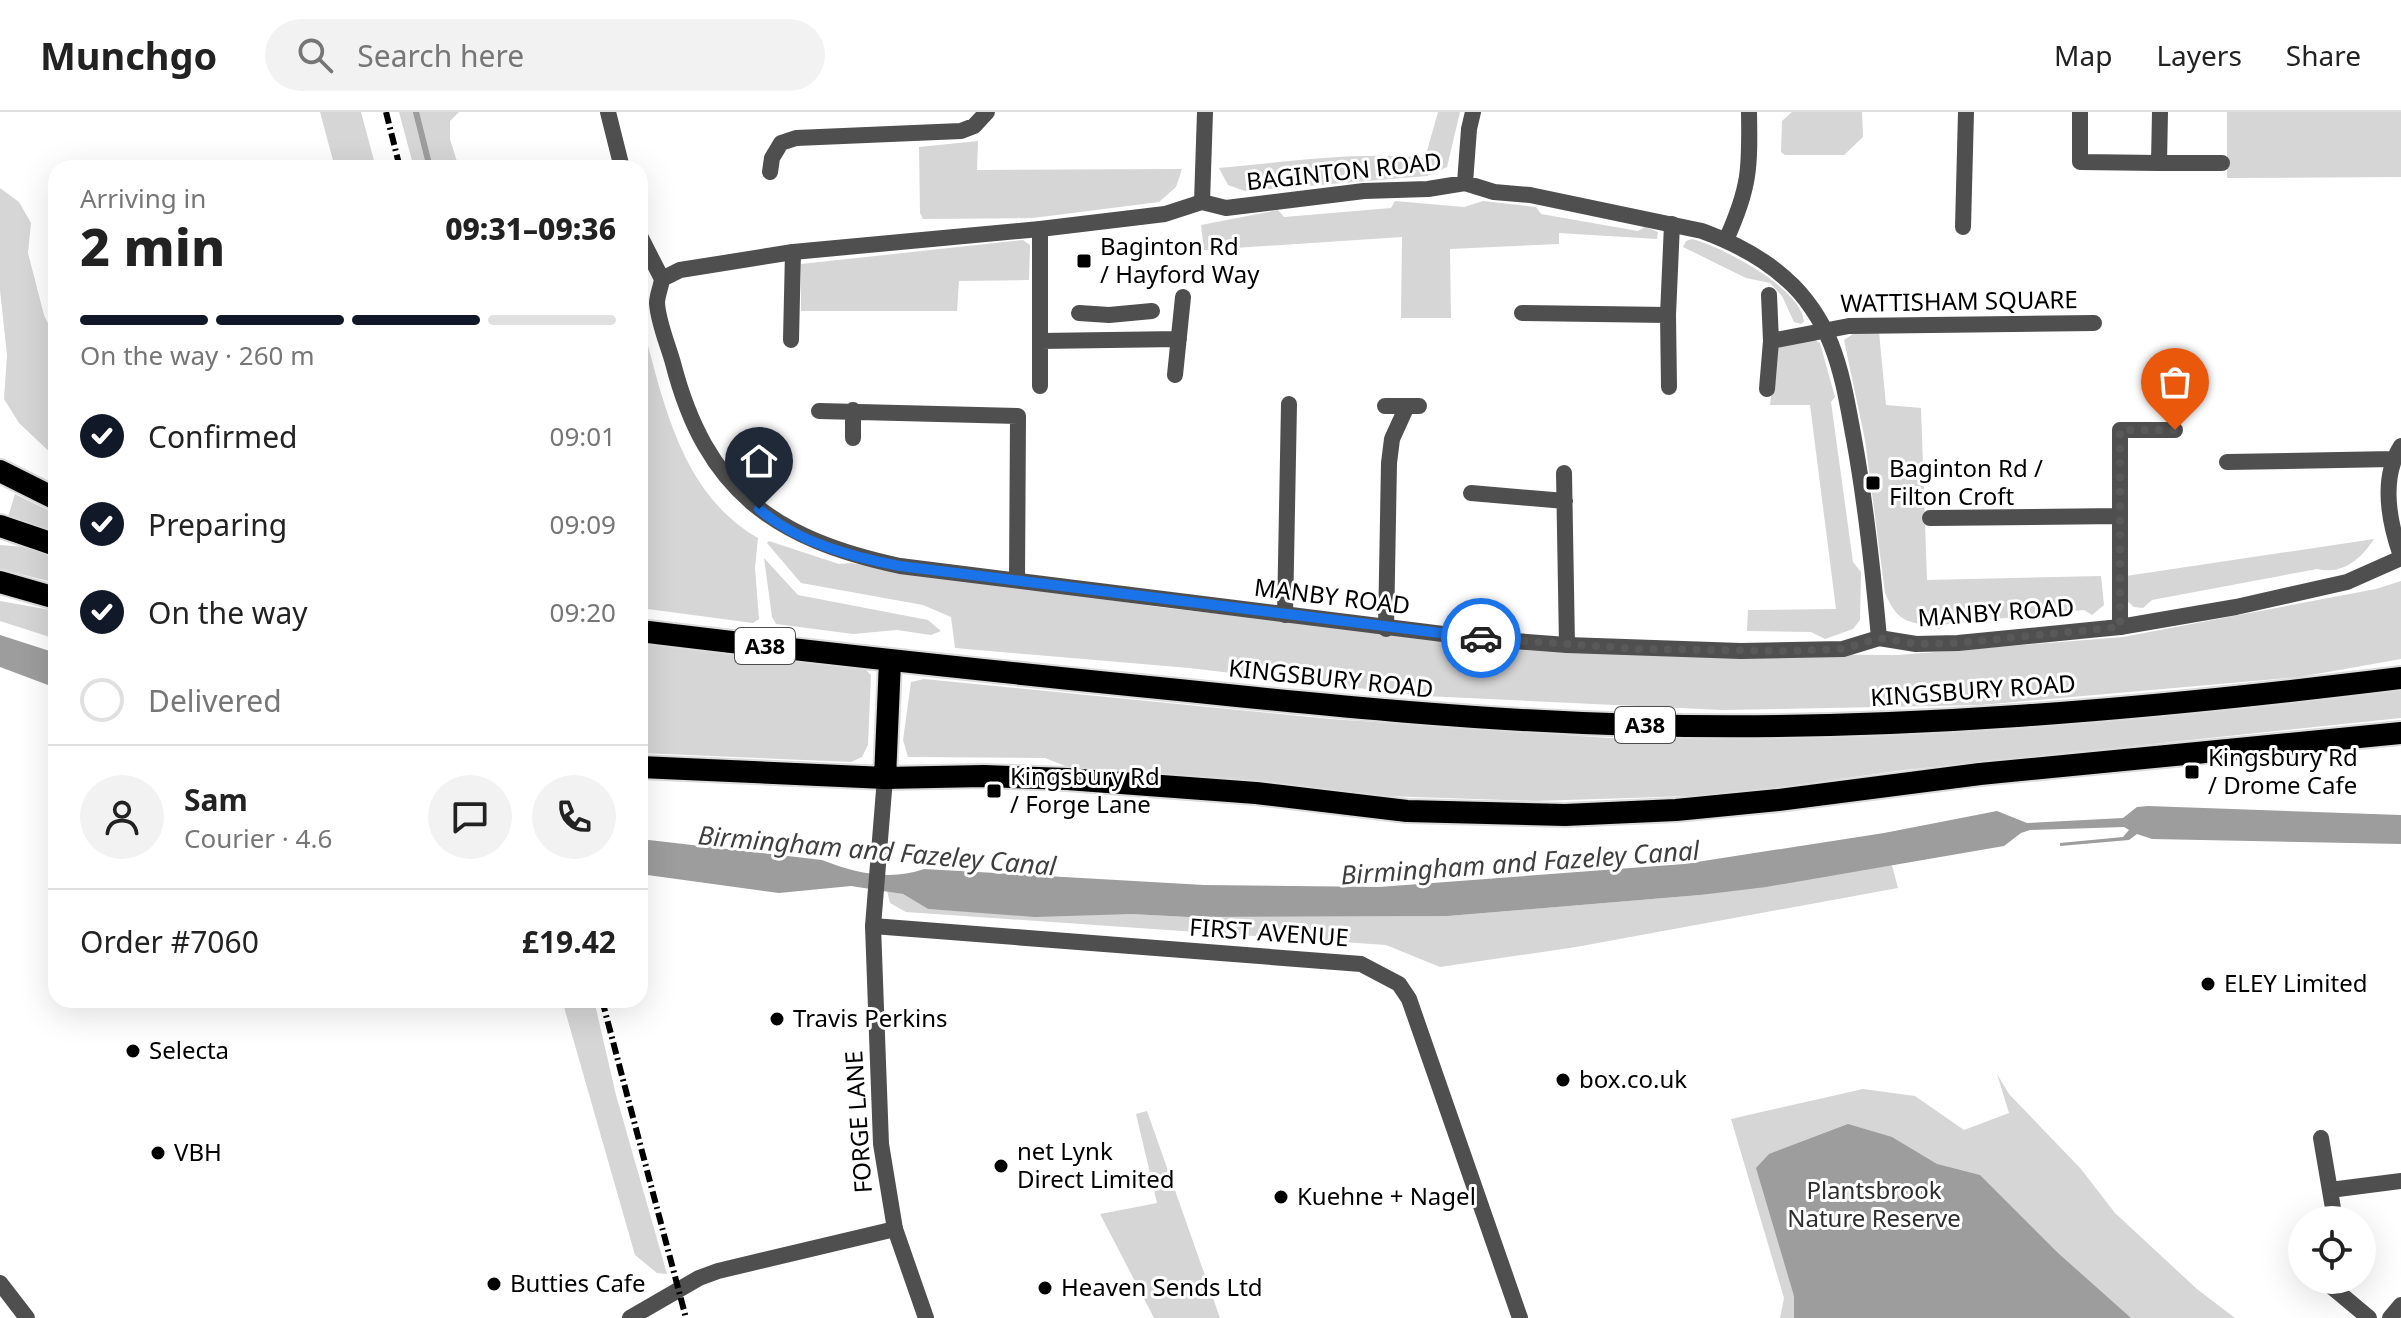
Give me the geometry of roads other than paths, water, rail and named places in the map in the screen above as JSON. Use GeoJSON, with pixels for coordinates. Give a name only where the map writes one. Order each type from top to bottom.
{"type":"FeatureCollection","features":[{"type":"Feature","properties":{"kind":"highway"},"geometry":{"type":"LineString","coordinates":[[0,471],[48,495]]}},
{"type":"Feature","properties":{"kind":"highway"},"geometry":{"type":"LineString","coordinates":[[0,526],[48,542]]}},
{"type":"Feature","properties":{"kind":"highway"},"geometry":{"type":"LineString","coordinates":[[0,582],[48,596]]}},
{"type":"Feature","properties":{"kind":"highway","name":"KINGSBURY ROAD"},"geometry":{"type":"LineString","coordinates":[[648,632],[890,661],[1453,717],[1641,725],[1843,726],[2218,701],[2401,678]]}},
{"type":"Feature","properties":{"kind":"highway"},"geometry":{"type":"LineString","coordinates":[[885,778],[890,661]]}},
{"type":"Feature","properties":{"kind":"highway"},"geometry":{"type":"LineString","coordinates":[[648,767],[885,778],[984,776],[1067,779],[1256,793],[1407,811],[1565,815],[1763,802],[1995,773],[2401,733]]}},
{"type":"Feature","properties":{"kind":"street"},"geometry":{"type":"LineString","coordinates":[[608,112],[620,160]]}},
{"type":"Feature","properties":{"kind":"street"},"geometry":{"type":"LineString","coordinates":[[770,172],[772,158],[781,143],[796,138],[961,131],[974,126],[987,112]]}},
{"type":"Feature","properties":{"kind":"street"},"geometry":{"type":"LineString","coordinates":[[1202,202],[1205,112]]}},
{"type":"Feature","properties":{"kind":"street"},"geometry":{"type":"LineString","coordinates":[[1465,183],[1473,112]]}},
{"type":"Feature","properties":{"kind":"street"},"geometry":{"type":"LineString","coordinates":[[1726,240],[1747,184],[1750,165],[1749,112]]}},
{"type":"Feature","properties":{"kind":"street"},"geometry":{"type":"LineString","coordinates":[[1963,227],[1966,112]]}},
{"type":"Feature","properties":{"kind":"street"},"geometry":{"type":"LineString","coordinates":[[2080,112],[2080,162],[2222,163]]}},
{"type":"Feature","properties":{"kind":"street"},"geometry":{"type":"LineString","coordinates":[[2159,163],[2160,112]]}},
{"type":"Feature","properties":{"kind":"street","name":"BAGINTON ROAD"},"geometry":{"type":"LineString","coordinates":[[662,279],[680,270],[793,252],[1165,214],[1202,202],[1226,208],[1364,191],[1428,189],[1465,183],[1494,192],[1530,195],[1672,224],[1726,240],[1756,257],[1788,280],[1825,330],[1838,366],[1857,455],[1879,638]]}},
{"type":"Feature","properties":{"kind":"street"},"geometry":{"type":"LineString","coordinates":[[1669,387],[1672,224]]}},
{"type":"Feature","properties":{"kind":"street"},"geometry":{"type":"LineString","coordinates":[[1040,229],[1040,386]]}},
{"type":"Feature","properties":{"kind":"street"},"geometry":{"type":"LineString","coordinates":[[648,252],[662,279]]}},
{"type":"Feature","properties":{"kind":"street"},"geometry":{"type":"LineString","coordinates":[[791,340],[794,330],[793,252]]}},
{"type":"Feature","properties":{"kind":"street","name":"MANBY ROAD"},"geometry":{"type":"LineString","coordinates":[[662,279],[657,303],[681,394],[698,434],[721,471],[772,520],[835,550],[900,566],[1386,629],[1567,645],[1787,651],[1843,649],[1879,638],[1916,644],[1958,643],[2120,627],[2296,595],[2347,582],[2401,557]]}},
{"type":"Feature","properties":{"kind":"street"},"geometry":{"type":"LineString","coordinates":[[1767,389],[1771,341],[1769,295]]}},
{"type":"Feature","properties":{"kind":"street"},"geometry":{"type":"LineString","coordinates":[[1175,375],[1183,297]]}},
{"type":"Feature","properties":{"kind":"street"},"geometry":{"type":"LineString","coordinates":[[1079,313],[1109,315],[1152,311]]}},
{"type":"Feature","properties":{"kind":"street"},"geometry":{"type":"LineString","coordinates":[[1522,313],[1668,315]]}},
{"type":"Feature","properties":{"kind":"street"},"geometry":{"type":"LineString","coordinates":[[1109,315],[1114,340]]}},
{"type":"Feature","properties":{"kind":"street","name":"WATTISHAM SQUARE"},"geometry":{"type":"LineString","coordinates":[[1771,341],[1849,326],[2094,323]]}},
{"type":"Feature","properties":{"kind":"street"},"geometry":{"type":"LineString","coordinates":[[1040,341],[1179,339]]}},
{"type":"Feature","properties":{"kind":"street"},"geometry":{"type":"LineString","coordinates":[[1285,615],[1289,404]]}},
{"type":"Feature","properties":{"kind":"street"},"geometry":{"type":"LineString","coordinates":[[1385,406],[1413,406],[1392,439],[1389,463],[1386,629]]}},
{"type":"Feature","properties":{"kind":"street"},"geometry":{"type":"LineString","coordinates":[[853,410],[853,438]]}},
{"type":"Feature","properties":{"kind":"street"},"geometry":{"type":"LineString","coordinates":[[819,411],[1018,416],[1017,580]]}},
{"type":"Feature","properties":{"kind":"street"},"geometry":{"type":"LineString","coordinates":[[2120,627],[2120,430],[2175,430]]}},
{"type":"Feature","properties":{"kind":"street"},"geometry":{"type":"LineString","coordinates":[[2227,462],[2397,452],[2388,492],[2391,529],[2401,557]]}},
{"type":"Feature","properties":{"kind":"street"},"geometry":{"type":"LineString","coordinates":[[1564,473],[1567,645]]}},
{"type":"Feature","properties":{"kind":"street"},"geometry":{"type":"LineString","coordinates":[[1471,493],[1565,501]]}},
{"type":"Feature","properties":{"kind":"street"},"geometry":{"type":"LineString","coordinates":[[1930,518],[2120,516]]}},
{"type":"Feature","properties":{"kind":"street","name":"FORGE LANE"},"geometry":{"type":"LineString","coordinates":[[885,778],[874,918],[881,1144],[895,1229],[926,1318]]}},
{"type":"Feature","properties":{"kind":"street","name":"FIRST AVENUE"},"geometry":{"type":"LineString","coordinates":[[874,918],[1361,964],[1399,984],[1409,999],[1520,1318]]}},
{"type":"Feature","properties":{"kind":"street"},"geometry":{"type":"LineString","coordinates":[[2321,1138],[2333,1206]]}},
{"type":"Feature","properties":{"kind":"street"},"geometry":{"type":"LineString","coordinates":[[2330,1190],[2401,1181]]}},
{"type":"Feature","properties":{"kind":"street"},"geometry":{"type":"LineString","coordinates":[[630,1318],[699,1278],[718,1271],[895,1229]]}},
{"type":"Feature","properties":{"kind":"street"},"geometry":{"type":"LineString","coordinates":[[0,1283],[27,1318]]}},
{"type":"Feature","properties":{"kind":"street"},"geometry":{"type":"LineString","coordinates":[[2340,1294],[2369,1318]]}},
{"type":"Feature","properties":{"kind":"street"},"geometry":{"type":"LineString","coordinates":[[2390,1318],[2401,1305]]}},
{"type":"Feature","properties":{"kind":"waterway"},"geometry":{"type":"LineString","coordinates":[[416,112],[428,160]]}},
{"type":"Feature","properties":{"kind":"railway"},"geometry":{"type":"LineString","coordinates":[[386,112],[398,160]]}},
{"type":"Feature","properties":{"kind":"railway"},"geometry":{"type":"LineString","coordinates":[[604,1008],[686,1318]]}},
{"type":"Feature","properties":{"kind":"place","name":"Baginton Rd / Hayford Way"},"geometry":{"type":"Point","coordinates":[1084,261]}},
{"type":"Feature","properties":{"kind":"place","name":"Baginton Rd / Filton Croft"},"geometry":{"type":"Point","coordinates":[1873,483]}},
{"type":"Feature","properties":{"kind":"place","name":"Kingsbury Rd / Drome Cafe"},"geometry":{"type":"Point","coordinates":[2192,772]}},
{"type":"Feature","properties":{"kind":"place","name":"Kingsbury Rd / Forge Lane"},"geometry":{"type":"Point","coordinates":[994,791]}},
{"type":"Feature","properties":{"kind":"place","name":"ELEY Limited"},"geometry":{"type":"Point","coordinates":[2208,984]}},
{"type":"Feature","properties":{"kind":"place","name":"Travis Perkins"},"geometry":{"type":"Point","coordinates":[777,1019]}},
{"type":"Feature","properties":{"kind":"place","name":"Selecta"},"geometry":{"type":"Point","coordinates":[133,1051]}},
{"type":"Feature","properties":{"kind":"place","name":"box.co.uk"},"geometry":{"type":"Point","coordinates":[1563,1080]}},
{"type":"Feature","properties":{"kind":"place","name":"VBH"},"geometry":{"type":"Point","coordinates":[158,1153]}},
{"type":"Feature","properties":{"kind":"place","name":"net Lynk Direct Limited"},"geometry":{"type":"Point","coordinates":[1001,1166]}},
{"type":"Feature","properties":{"kind":"place","name":"Kuehne + Nagel"},"geometry":{"type":"Point","coordinates":[1281,1197]}},
{"type":"Feature","properties":{"kind":"place","name":"Butties Cafe"},"geometry":{"type":"Point","coordinates":[494,1284]}},
{"type":"Feature","properties":{"kind":"place","name":"Heaven Sends Ltd"},"geometry":{"type":"Point","coordinates":[1045,1288]}},
{"type":"Feature","properties":{"kind":"water label","name":"Birmingham and Fazeley Canal"},"geometry":{"type":"Point","coordinates":[877,851]}},
{"type":"Feature","properties":{"kind":"water label","name":"Birmingham and Fazeley Canal"},"geometry":{"type":"Point","coordinates":[1520,863]}},
{"type":"Feature","properties":{"kind":"park label","name":"Plantsbrook Nature Reserve"},"geometry":{"type":"Point","coordinates":[1874,1205]}}]}
